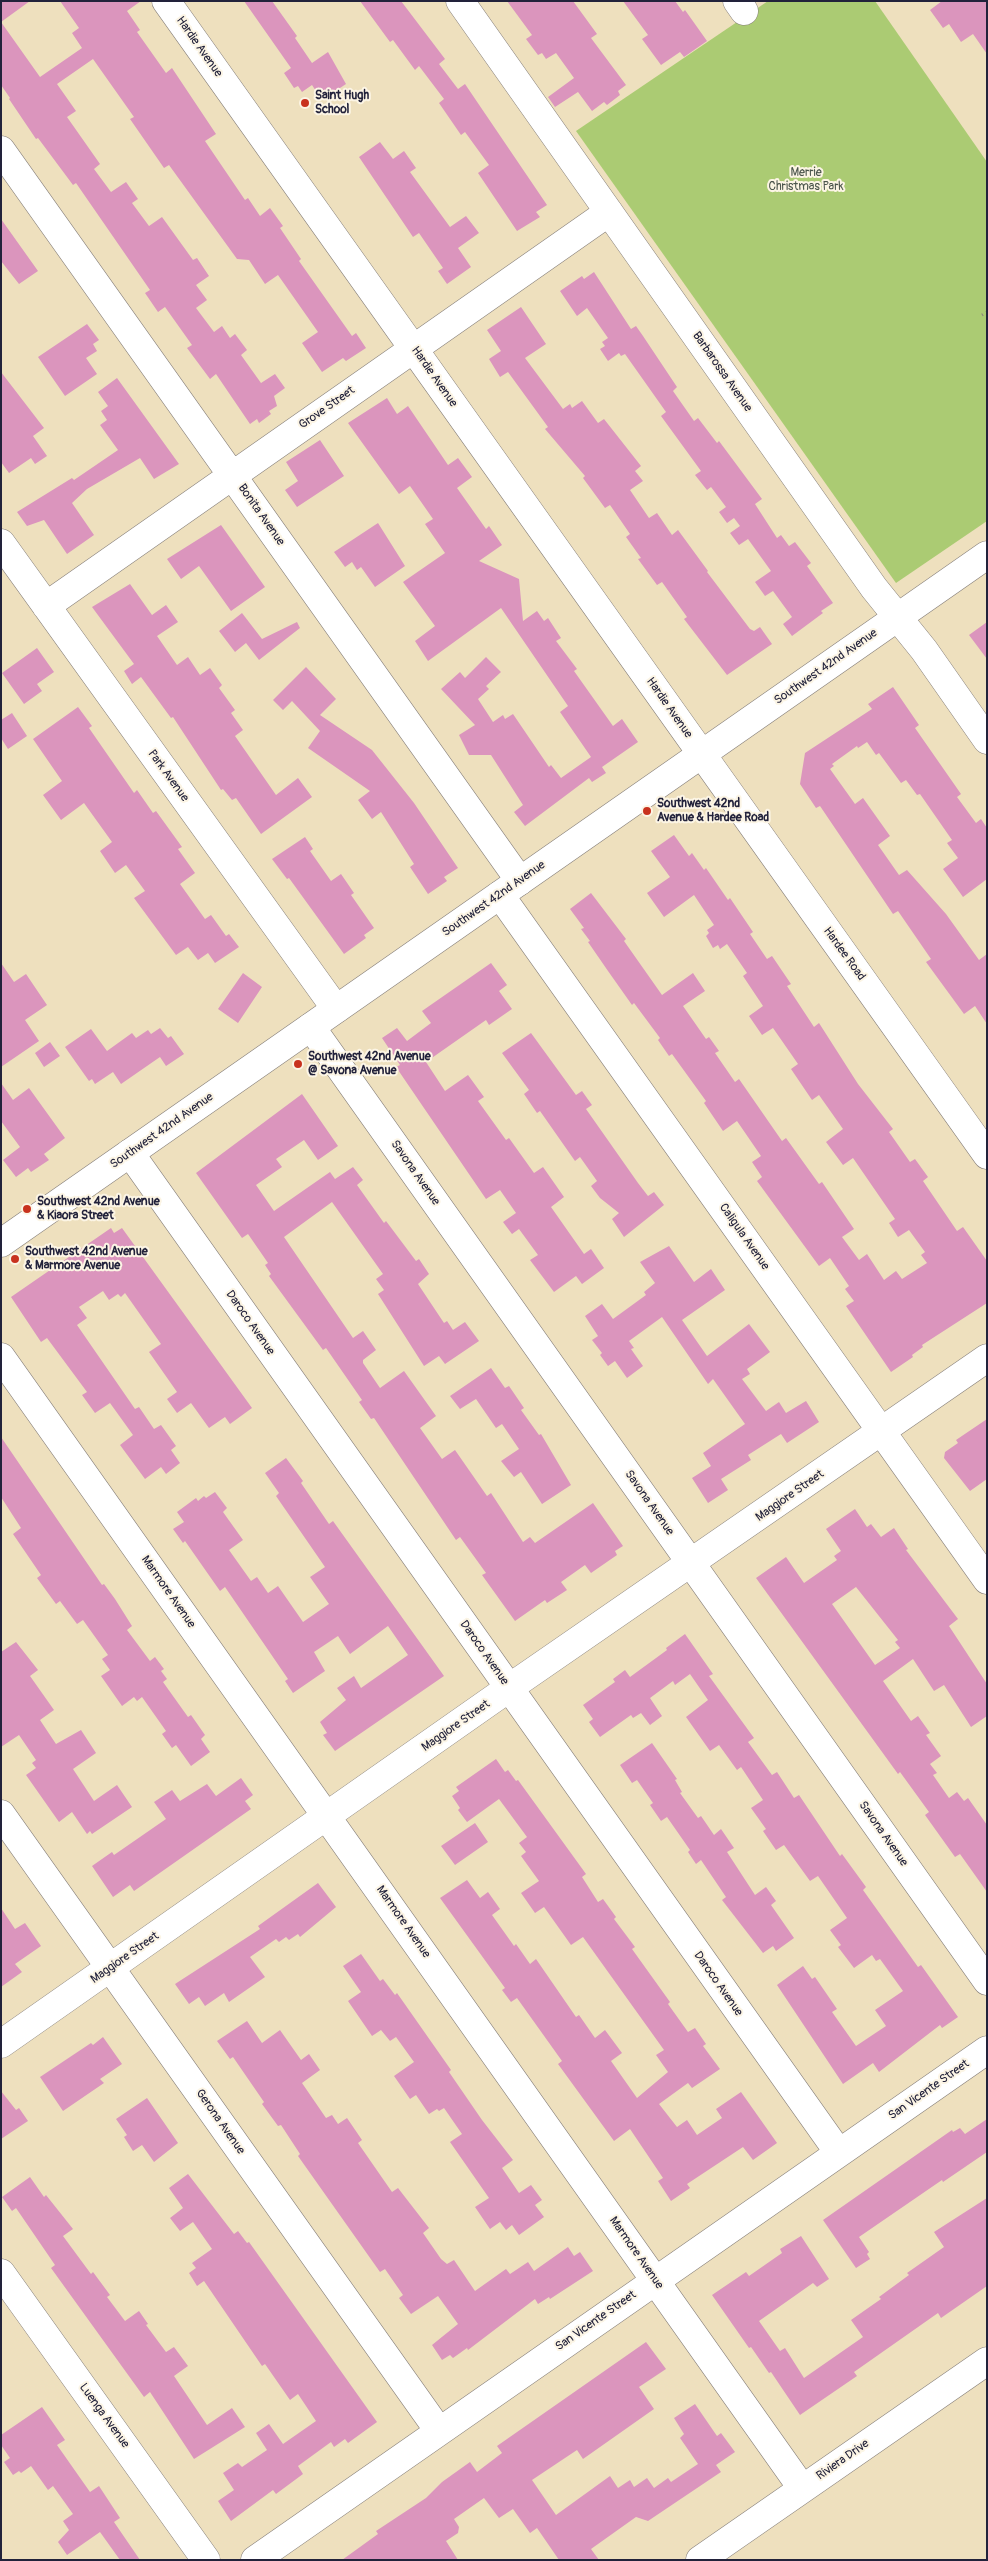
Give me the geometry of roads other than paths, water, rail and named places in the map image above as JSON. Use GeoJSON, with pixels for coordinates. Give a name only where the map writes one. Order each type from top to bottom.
{"type":"FeatureCollection","features":[{"type":"Feature","properties":{"kind":"street","name":"Hardie Avenue"},"geometry":{"type":"LineString","coordinates":[[166,1],[701,754]]}},
{"type":"Feature","properties":{"kind":"street","name":"Barbarossa Avenue"},"geometry":{"type":"LineString","coordinates":[[460,1],[897,617],[987,740]]}},
{"type":"Feature","properties":{"kind":"street","name":"Bonita Avenue"},"geometry":{"type":"LineString","coordinates":[[1,150],[232,474],[510,888]]}},
{"type":"Feature","properties":{"kind":"street","name":"Grove Street"},"geometry":{"type":"LineString","coordinates":[[46,606],[232,474],[609,212]]}},
{"type":"Feature","properties":{"kind":"street","name":"Park Avenue"},"geometry":{"type":"LineString","coordinates":[[1,543],[336,1009]]}},
{"type":"Feature","properties":{"kind":"street","name":"Southwest 42nd Avenue"},"geometry":{"type":"LineString","coordinates":[[3,1238],[130,1153],[987,555]]}},
{"type":"Feature","properties":{"kind":"street","name":"Hardee Road"},"geometry":{"type":"LineString","coordinates":[[701,754],[987,1155]]}},
{"type":"Feature","properties":{"kind":"street","name":"Caligula Avenue"},"geometry":{"type":"LineString","coordinates":[[510,888],[881,1432],[987,1580]]}},
{"type":"Feature","properties":{"kind":"street","name":"Savona Avenue"},"geometry":{"type":"LineString","coordinates":[[311,1027],[987,1980]]}},
{"type":"Feature","properties":{"kind":"street","name":"Daroco Avenue"},"geometry":{"type":"LineString","coordinates":[[130,1153],[839,2153]]}},
{"type":"Feature","properties":{"kind":"street","name":"Marmore Avenue"},"geometry":{"type":"LineString","coordinates":[[1,1357],[802,2488]]}},
{"type":"Feature","properties":{"kind":"street","name":"Maggiore Street"},"geometry":{"type":"LineString","coordinates":[[1,2044],[328,1817],[509,1688],[692,1564],[987,1358]]}},
{"type":"Feature","properties":{"kind":"street","name":"Gerona Avenue"},"geometry":{"type":"LineString","coordinates":[[1,1814],[438,2431]]}},
{"type":"Feature","properties":{"kind":"street","name":"San Vicente Street"},"geometry":{"type":"LineString","coordinates":[[256,2560],[438,2431],[987,2050]]}},
{"type":"Feature","properties":{"kind":"street","name":"Luenga Avenue"},"geometry":{"type":"LineString","coordinates":[[1,2273],[206,2560]]}},
{"type":"Feature","properties":{"kind":"street","name":"Riviera Drive"},"geometry":{"type":"LineString","coordinates":[[700,2560],[987,2360]]}},
{"type":"Feature","properties":{"kind":"place","name":"Saint Hugh School"},"geometry":{"type":"Point","coordinates":[305,103]}},
{"type":"Feature","properties":{"kind":"place","name":"Southwest 42nd Avenue & Hardee Road"},"geometry":{"type":"Point","coordinates":[647,811]}},
{"type":"Feature","properties":{"kind":"place","name":"Southwest 42nd Avenue @ Savona Avenue"},"geometry":{"type":"Point","coordinates":[298,1064]}},
{"type":"Feature","properties":{"kind":"place","name":"Southwest 42nd Avenue & Kiaora Street"},"geometry":{"type":"Point","coordinates":[27,1209]}},
{"type":"Feature","properties":{"kind":"place","name":"Southwest 42nd Avenue & Marmore Avenue"},"geometry":{"type":"Point","coordinates":[15,1259]}},
{"type":"Feature","properties":{"kind":"park label","name":"Merrie Christmas Park"},"geometry":{"type":"Point","coordinates":[806,180]}}]}
